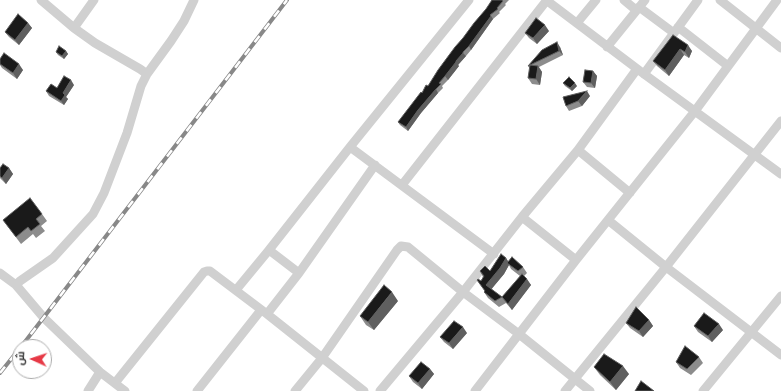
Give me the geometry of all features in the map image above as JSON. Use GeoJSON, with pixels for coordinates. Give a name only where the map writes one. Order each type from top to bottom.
{"type":"FeatureCollection","features":[{"type":"Feature","properties":{"kind":"street"},"geometry":{"type":"LineString","coordinates":[[41,0],[74,28],[95,43],[147,74]]}},
{"type":"Feature","properties":{"kind":"street"},"geometry":{"type":"LineString","coordinates":[[74,28],[94,0]]}},
{"type":"Feature","properties":{"kind":"street"},"geometry":{"type":"LineString","coordinates":[[16,285],[53,258],[93,214],[104,193],[127,133],[141,86],[147,74],[184,21],[194,0]]}},
{"type":"Feature","properties":{"kind":"street"},"geometry":{"type":"LineString","coordinates":[[236,290],[350,146],[469,0]]}},
{"type":"Feature","properties":{"kind":"street"},"geometry":{"type":"LineString","coordinates":[[402,184],[547,0],[607,47],[781,174]]}},
{"type":"Feature","properties":{"kind":"street"},"geometry":{"type":"LineString","coordinates":[[577,23],[596,0]]}},
{"type":"Feature","properties":{"kind":"street"},"geometry":{"type":"LineString","coordinates":[[624,0],[640,6],[728,66]]}},
{"type":"Feature","properties":{"kind":"street"},"geometry":{"type":"LineString","coordinates":[[380,391],[494,254],[522,217],[676,30],[698,0]]}},
{"type":"Feature","properties":{"kind":"street"},"geometry":{"type":"LineString","coordinates":[[720,0],[781,48]]}},
{"type":"Feature","properties":{"kind":"street"},"geometry":{"type":"LineString","coordinates":[[475,391],[576,260],[695,111],[777,0]]}},
{"type":"Feature","properties":{"kind":"street"},"geometry":{"type":"LineString","coordinates":[[607,47],[640,6]]}},
{"type":"Feature","properties":{"kind":"street"},"geometry":{"type":"LineString","coordinates":[[565,391],[666,267],[781,121]]}},
{"type":"Feature","properties":{"kind":"street"},"geometry":{"type":"LineString","coordinates":[[350,146],[494,254]]}},
{"type":"Feature","properties":{"kind":"street"},"geometry":{"type":"LineString","coordinates":[[578,150],[630,193]]}},
{"type":"Feature","properties":{"kind":"street"},"geometry":{"type":"LineString","coordinates":[[197,391],[299,273],[375,165]]}},
{"type":"Feature","properties":{"kind":"street"},"geometry":{"type":"LineString","coordinates":[[522,217],[576,260]]}},
{"type":"Feature","properties":{"kind":"street"},"geometry":{"type":"LineString","coordinates":[[608,220],[666,267],[781,355]]}},
{"type":"Feature","properties":{"kind":"street"},"geometry":{"type":"LineString","coordinates":[[295,391],[322,358],[397,250],[401,246],[408,246],[463,292],[519,334],[590,391]]}},
{"type":"Feature","properties":{"kind":"street"},"geometry":{"type":"LineString","coordinates":[[269,250],[299,273]]}},
{"type":"Feature","properties":{"kind":"street"},"geometry":{"type":"LineString","coordinates":[[115,383],[204,272],[210,271],[364,391]]}},
{"type":"Feature","properties":{"kind":"street"},"geometry":{"type":"LineString","coordinates":[[0,273],[16,285],[44,318],[100,372],[125,391]]}},
{"type":"Feature","properties":{"kind":"street"},"geometry":{"type":"LineString","coordinates":[[703,391],[781,296]]}},
{"type":"Feature","properties":{"kind":"street"},"geometry":{"type":"LineString","coordinates":[[88,391],[100,372]]}},
{"type":"Feature","properties":{"kind":"building"},"geometry":{"type":"Polygon","coordinates":[[[492,0],[503,1],[497,8],[498,9],[490,15],[491,16],[469,46],[439,83],[441,84],[418,110],[406,127],[398,122],[421,92],[422,93],[426,85],[428,86],[455,47],[492,0]]]}},
{"type":"Feature","properties":{"kind":"building"},"geometry":{"type":"Polygon","coordinates":[[[18,14],[28,23],[15,40],[5,32],[18,14]]]}},
{"type":"Feature","properties":{"kind":"building"},"geometry":{"type":"Polygon","coordinates":[[[536,18],[545,25],[533,38],[525,33],[536,18]]]}},
{"type":"Feature","properties":{"kind":"building"},"geometry":{"type":"Polygon","coordinates":[[[673,35],[688,45],[685,52],[680,49],[665,70],[653,61],[673,35]]]}},
{"type":"Feature","properties":{"kind":"building"},"geometry":{"type":"Polygon","coordinates":[[[557,42],[559,51],[528,66],[542,50],[557,42]]]}},
{"type":"Feature","properties":{"kind":"building"},"geometry":{"type":"Polygon","coordinates":[[[59,46],[66,51],[62,56],[56,52],[59,46]]]}},
{"type":"Feature","properties":{"kind":"building"},"geometry":{"type":"Polygon","coordinates":[[[4,53],[19,64],[13,73],[0,64],[0,59],[4,53]]]}},
{"type":"Feature","properties":{"kind":"building"},"geometry":{"type":"Polygon","coordinates":[[[530,65],[538,66],[536,79],[528,78],[530,65]]]}},
{"type":"Feature","properties":{"kind":"building"},"geometry":{"type":"Polygon","coordinates":[[[585,70],[593,71],[591,83],[583,82],[585,70]]]}},
{"type":"Feature","properties":{"kind":"building"},"geometry":{"type":"Polygon","coordinates":[[[64,76],[71,80],[63,93],[65,95],[61,101],[46,91],[51,84],[57,88],[64,76]]]}},
{"type":"Feature","properties":{"kind":"building"},"geometry":{"type":"Polygon","coordinates":[[[569,77],[575,83],[570,88],[563,83],[569,77]]]}},
{"type":"Feature","properties":{"kind":"building"},"geometry":{"type":"Polygon","coordinates":[[[587,91],[578,101],[566,106],[563,97],[587,91]]]}},
{"type":"Feature","properties":{"kind":"building"},"geometry":{"type":"Polygon","coordinates":[[[3,164],[9,168],[2,178],[0,176],[0,168],[3,164]]]}},
{"type":"Feature","properties":{"kind":"building"},"geometry":{"type":"Polygon","coordinates":[[[30,198],[42,214],[36,219],[40,224],[31,231],[28,227],[16,237],[3,220],[30,198]]]}},
{"type":"Feature","properties":{"kind":"building"},"geometry":{"type":"Polygon","coordinates":[[[501,254],[506,258],[486,285],[502,297],[495,301],[484,292],[485,291],[477,280],[478,279],[481,281],[484,276],[480,271],[485,266],[490,271],[501,254]]]}},
{"type":"Feature","properties":{"kind":"building"},"geometry":{"type":"Polygon","coordinates":[[[512,257],[523,267],[518,271],[507,263],[512,257]]]}},
{"type":"Feature","properties":{"kind":"building"},"geometry":{"type":"Polygon","coordinates":[[[522,274],[527,279],[508,304],[502,297],[522,274]]]}},
{"type":"Feature","properties":{"kind":"building"},"geometry":{"type":"Polygon","coordinates":[[[384,285],[392,292],[368,322],[360,316],[384,285]]]}},
{"type":"Feature","properties":{"kind":"building"},"geometry":{"type":"Polygon","coordinates":[[[636,307],[649,320],[639,331],[626,323],[636,307]]]}},
{"type":"Feature","properties":{"kind":"building"},"geometry":{"type":"Polygon","coordinates":[[[704,313],[719,324],[708,336],[694,326],[704,313]]]}},
{"type":"Feature","properties":{"kind":"building"},"geometry":{"type":"Polygon","coordinates":[[[454,321],[463,327],[449,343],[440,337],[454,321]]]}},
{"type":"Feature","properties":{"kind":"building"},"geometry":{"type":"Polygon","coordinates":[[[685,346],[699,357],[687,369],[676,362],[685,346]]]}},
{"type":"Feature","properties":{"kind":"building"},"geometry":{"type":"Polygon","coordinates":[[[604,354],[623,366],[610,382],[594,367],[604,354]]]}},
{"type":"Feature","properties":{"kind":"building"},"geometry":{"type":"Polygon","coordinates":[[[421,362],[430,369],[418,383],[409,376],[421,362]]]}},
{"type":"Feature","properties":{"kind":"building"},"geometry":{"type":"Polygon","coordinates":[[[641,381],[654,391],[635,391],[641,381]]]}},
{"type":"Feature","properties":{"kind":"railway"},"geometry":{"type":"LineString","coordinates":[[27,339],[287,0]]}},
{"type":"Feature","properties":{"kind":"railway"},"geometry":{"type":"LineString","coordinates":[[0,373],[12,358]]}}]}
